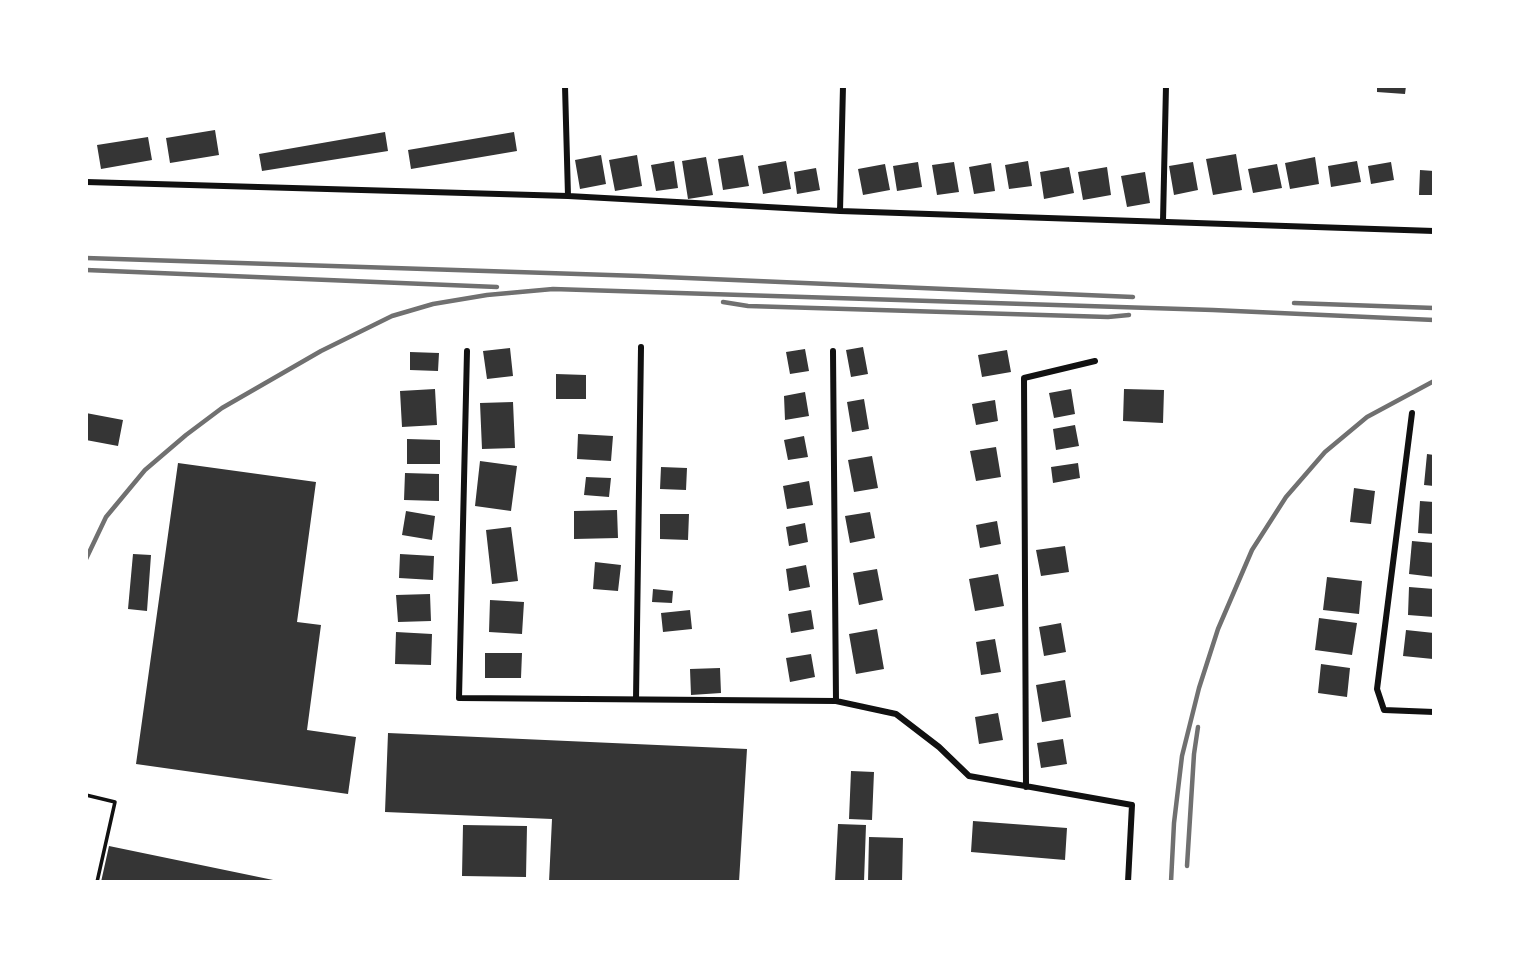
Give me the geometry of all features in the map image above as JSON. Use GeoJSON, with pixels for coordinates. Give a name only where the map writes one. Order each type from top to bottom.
{"type":"FeatureCollection","features":[{"type":"Feature","properties":{"kind":"street"},"geometry":{"type":"LineString","coordinates":[[565,86],[568,196]]}},
{"type":"Feature","properties":{"kind":"street"},"geometry":{"type":"LineString","coordinates":[[840,211],[843,86]]}},
{"type":"Feature","properties":{"kind":"street"},"geometry":{"type":"LineString","coordinates":[[1163,221],[1166,86]]}},
{"type":"Feature","properties":{"kind":"street"},"geometry":{"type":"LineString","coordinates":[[86,183],[568,196],[840,211],[1434,231]]}},
{"type":"Feature","properties":{"kind":"street"},"geometry":{"type":"LineString","coordinates":[[636,699],[641,347]]}},
{"type":"Feature","properties":{"kind":"street"},"geometry":{"type":"LineString","coordinates":[[467,351],[459,698],[836,701],[896,714],[939,747],[969,776],[1132,805],[1128,882]]}},
{"type":"Feature","properties":{"kind":"street"},"geometry":{"type":"LineString","coordinates":[[833,351],[836,701]]}},
{"type":"Feature","properties":{"kind":"street"},"geometry":{"type":"LineString","coordinates":[[1026,787],[1024,378],[1095,361]]}},
{"type":"Feature","properties":{"kind":"street"},"geometry":{"type":"LineString","coordinates":[[1412,413],[1377,689],[1384,710],[1434,712]]}},
{"type":"Feature","properties":{"kind":"lane"},"geometry":{"type":"LineString","coordinates":[[86,795],[115,802],[97,882]]}},
{"type":"Feature","properties":{"kind":"building"},"geometry":{"type":"Polygon","coordinates":[[[1377,86],[1406,86],[1405,94],[1377,92],[1377,86]]]}},
{"type":"Feature","properties":{"kind":"building"},"geometry":{"type":"Polygon","coordinates":[[[215,130],[219,155],[170,163],[166,138],[215,130]]]}},
{"type":"Feature","properties":{"kind":"building"},"geometry":{"type":"Polygon","coordinates":[[[385,132],[388,151],[262,171],[259,154],[385,132]]]}},
{"type":"Feature","properties":{"kind":"building"},"geometry":{"type":"Polygon","coordinates":[[[514,132],[517,151],[411,169],[408,150],[514,132]]]}},
{"type":"Feature","properties":{"kind":"building"},"geometry":{"type":"Polygon","coordinates":[[[148,137],[152,160],[101,169],[97,145],[148,137]]]}},
{"type":"Feature","properties":{"kind":"building"},"geometry":{"type":"Polygon","coordinates":[[[1236,154],[1242,190],[1213,195],[1206,159],[1236,154]]]}},
{"type":"Feature","properties":{"kind":"building"},"geometry":{"type":"Polygon","coordinates":[[[601,155],[606,184],[580,189],[575,160],[601,155]]]}},
{"type":"Feature","properties":{"kind":"building"},"geometry":{"type":"Polygon","coordinates":[[[637,155],[642,186],[615,191],[609,160],[637,155]]]}},
{"type":"Feature","properties":{"kind":"building"},"geometry":{"type":"Polygon","coordinates":[[[743,155],[749,186],[723,190],[718,159],[743,155]]]}},
{"type":"Feature","properties":{"kind":"building"},"geometry":{"type":"Polygon","coordinates":[[[706,157],[713,195],[688,199],[682,161],[706,157]]]}},
{"type":"Feature","properties":{"kind":"building"},"geometry":{"type":"Polygon","coordinates":[[[1315,157],[1319,184],[1290,189],[1285,163],[1315,157]]]}},
{"type":"Feature","properties":{"kind":"building"},"geometry":{"type":"Polygon","coordinates":[[[674,161],[678,188],[656,191],[651,165],[674,161]]]}},
{"type":"Feature","properties":{"kind":"building"},"geometry":{"type":"Polygon","coordinates":[[[786,161],[791,189],[763,194],[758,166],[786,161]]]}},
{"type":"Feature","properties":{"kind":"building"},"geometry":{"type":"Polygon","coordinates":[[[1028,161],[1032,186],[1009,189],[1005,165],[1028,161]]]}},
{"type":"Feature","properties":{"kind":"building"},"geometry":{"type":"Polygon","coordinates":[[[1357,161],[1361,182],[1331,187],[1328,166],[1357,161]]]}},
{"type":"Feature","properties":{"kind":"building"},"geometry":{"type":"Polygon","coordinates":[[[918,162],[922,187],[897,191],[893,166],[918,162]]]}},
{"type":"Feature","properties":{"kind":"building"},"geometry":{"type":"Polygon","coordinates":[[[954,162],[959,192],[937,195],[932,165],[954,162]]]}},
{"type":"Feature","properties":{"kind":"building"},"geometry":{"type":"Polygon","coordinates":[[[1193,162],[1198,190],[1174,195],[1169,166],[1193,162]]]}},
{"type":"Feature","properties":{"kind":"building"},"geometry":{"type":"Polygon","coordinates":[[[1391,162],[1394,180],[1371,184],[1368,166],[1391,162]]]}},
{"type":"Feature","properties":{"kind":"building"},"geometry":{"type":"Polygon","coordinates":[[[991,163],[995,191],[974,194],[969,167],[991,163]]]}},
{"type":"Feature","properties":{"kind":"building"},"geometry":{"type":"Polygon","coordinates":[[[885,164],[890,190],[863,195],[858,169],[885,164]]]}},
{"type":"Feature","properties":{"kind":"building"},"geometry":{"type":"Polygon","coordinates":[[[1277,164],[1282,188],[1253,193],[1248,169],[1277,164]]]}},
{"type":"Feature","properties":{"kind":"building"},"geometry":{"type":"Polygon","coordinates":[[[1069,167],[1074,193],[1044,199],[1040,172],[1069,167]]]}},
{"type":"Feature","properties":{"kind":"building"},"geometry":{"type":"Polygon","coordinates":[[[1107,167],[1111,195],[1083,200],[1078,172],[1107,167]]]}},
{"type":"Feature","properties":{"kind":"building"},"geometry":{"type":"Polygon","coordinates":[[[816,168],[820,190],[797,194],[794,172],[816,168]]]}},
{"type":"Feature","properties":{"kind":"building"},"geometry":{"type":"Polygon","coordinates":[[[1420,170],[1434,171],[1434,195],[1419,195],[1420,170]]]}},
{"type":"Feature","properties":{"kind":"building"},"geometry":{"type":"Polygon","coordinates":[[[1145,172],[1150,203],[1127,207],[1121,176],[1145,172]]]}},
{"type":"Feature","properties":{"kind":"building"},"geometry":{"type":"Polygon","coordinates":[[[863,347],[868,374],[851,377],[846,350],[863,347]]]}},
{"type":"Feature","properties":{"kind":"building"},"geometry":{"type":"Polygon","coordinates":[[[510,348],[513,376],[487,379],[483,351],[510,348]]]}},
{"type":"Feature","properties":{"kind":"building"},"geometry":{"type":"Polygon","coordinates":[[[805,349],[809,371],[790,374],[786,352],[805,349]]]}},
{"type":"Feature","properties":{"kind":"building"},"geometry":{"type":"Polygon","coordinates":[[[1007,350],[1011,372],[982,377],[978,355],[1007,350]]]}},
{"type":"Feature","properties":{"kind":"building"},"geometry":{"type":"Polygon","coordinates":[[[410,352],[439,353],[438,371],[410,370],[410,352]]]}},
{"type":"Feature","properties":{"kind":"building"},"geometry":{"type":"Polygon","coordinates":[[[556,374],[586,375],[586,399],[556,399],[556,374]]]}},
{"type":"Feature","properties":{"kind":"building"},"geometry":{"type":"Polygon","coordinates":[[[435,389],[437,425],[402,427],[400,391],[435,389]]]}},
{"type":"Feature","properties":{"kind":"building"},"geometry":{"type":"Polygon","coordinates":[[[1071,389],[1075,414],[1054,418],[1049,393],[1071,389]]]}},
{"type":"Feature","properties":{"kind":"building"},"geometry":{"type":"Polygon","coordinates":[[[1124,389],[1164,390],[1163,423],[1123,421],[1124,389]]]}},
{"type":"Feature","properties":{"kind":"building"},"geometry":{"type":"Polygon","coordinates":[[[805,392],[809,416],[785,420],[784,396],[805,392]]]}},
{"type":"Feature","properties":{"kind":"building"},"geometry":{"type":"Polygon","coordinates":[[[864,399],[869,429],[852,432],[847,402],[864,399]]]}},
{"type":"Feature","properties":{"kind":"building"},"geometry":{"type":"Polygon","coordinates":[[[995,400],[998,421],[976,425],[972,404],[995,400]]]}},
{"type":"Feature","properties":{"kind":"building"},"geometry":{"type":"Polygon","coordinates":[[[513,402],[515,448],[482,449],[480,403],[513,402]]]}},
{"type":"Feature","properties":{"kind":"building"},"geometry":{"type":"Polygon","coordinates":[[[86,413],[123,420],[118,446],[86,440],[86,413]]]}},
{"type":"Feature","properties":{"kind":"building"},"geometry":{"type":"Polygon","coordinates":[[[1075,425],[1079,446],[1056,450],[1053,429],[1075,425]]]}},
{"type":"Feature","properties":{"kind":"building"},"geometry":{"type":"Polygon","coordinates":[[[578,434],[613,436],[611,461],[577,459],[578,434]]]}},
{"type":"Feature","properties":{"kind":"building"},"geometry":{"type":"Polygon","coordinates":[[[804,436],[808,457],[788,460],[784,440],[804,436]]]}},
{"type":"Feature","properties":{"kind":"building"},"geometry":{"type":"Polygon","coordinates":[[[407,439],[440,440],[440,464],[407,464],[407,439]]]}},
{"type":"Feature","properties":{"kind":"building"},"geometry":{"type":"Polygon","coordinates":[[[996,447],[1001,477],[976,481],[970,451],[996,447]]]}},
{"type":"Feature","properties":{"kind":"building"},"geometry":{"type":"Polygon","coordinates":[[[1427,454],[1434,455],[1434,486],[1424,485],[1427,454]]]}},
{"type":"Feature","properties":{"kind":"building"},"geometry":{"type":"Polygon","coordinates":[[[872,456],[878,488],[854,492],[848,460],[872,456]]]}},
{"type":"Feature","properties":{"kind":"building"},"geometry":{"type":"Polygon","coordinates":[[[480,461],[517,466],[511,511],[475,506],[480,461]]]}},
{"type":"Feature","properties":{"kind":"building"},"geometry":{"type":"Polygon","coordinates":[[[178,463],[316,482],[297,622],[321,625],[307,730],[356,737],[348,794],[136,764],[178,463]]]}},
{"type":"Feature","properties":{"kind":"building"},"geometry":{"type":"Polygon","coordinates":[[[1078,463],[1080,478],[1053,483],[1051,467],[1078,463]]]}},
{"type":"Feature","properties":{"kind":"building"},"geometry":{"type":"Polygon","coordinates":[[[661,467],[687,468],[686,490],[660,489],[661,467]]]}},
{"type":"Feature","properties":{"kind":"building"},"geometry":{"type":"Polygon","coordinates":[[[405,473],[439,474],[439,501],[404,500],[405,473]]]}},
{"type":"Feature","properties":{"kind":"building"},"geometry":{"type":"Polygon","coordinates":[[[586,477],[611,478],[609,497],[584,495],[586,477]]]}},
{"type":"Feature","properties":{"kind":"building"},"geometry":{"type":"Polygon","coordinates":[[[809,481],[813,505],[787,509],[783,486],[809,481]]]}},
{"type":"Feature","properties":{"kind":"building"},"geometry":{"type":"Polygon","coordinates":[[[1354,488],[1375,491],[1371,524],[1350,522],[1354,488]]]}},
{"type":"Feature","properties":{"kind":"building"},"geometry":{"type":"Polygon","coordinates":[[[1420,501],[1434,502],[1434,534],[1418,533],[1420,501]]]}},
{"type":"Feature","properties":{"kind":"building"},"geometry":{"type":"Polygon","coordinates":[[[617,510],[618,538],[574,539],[574,511],[617,510]]]}},
{"type":"Feature","properties":{"kind":"building"},"geometry":{"type":"Polygon","coordinates":[[[406,511],[435,516],[432,540],[402,535],[406,511]]]}},
{"type":"Feature","properties":{"kind":"building"},"geometry":{"type":"Polygon","coordinates":[[[870,512],[875,538],[850,543],[845,516],[870,512]]]}},
{"type":"Feature","properties":{"kind":"building"},"geometry":{"type":"Polygon","coordinates":[[[660,514],[689,514],[688,540],[660,539],[660,514]]]}},
{"type":"Feature","properties":{"kind":"building"},"geometry":{"type":"Polygon","coordinates":[[[997,521],[1001,544],[980,548],[976,525],[997,521]]]}},
{"type":"Feature","properties":{"kind":"building"},"geometry":{"type":"Polygon","coordinates":[[[805,523],[808,542],[789,546],[786,527],[805,523]]]}},
{"type":"Feature","properties":{"kind":"building"},"geometry":{"type":"Polygon","coordinates":[[[511,527],[518,581],[492,584],[486,530],[511,527]]]}},
{"type":"Feature","properties":{"kind":"building"},"geometry":{"type":"Polygon","coordinates":[[[1412,541],[1434,543],[1434,577],[1409,574],[1412,541]]]}},
{"type":"Feature","properties":{"kind":"building"},"geometry":{"type":"Polygon","coordinates":[[[1065,546],[1069,572],[1041,576],[1036,550],[1065,546]]]}},
{"type":"Feature","properties":{"kind":"building"},"geometry":{"type":"Polygon","coordinates":[[[133,554],[151,555],[147,611],[128,609],[133,554]]]}},
{"type":"Feature","properties":{"kind":"building"},"geometry":{"type":"Polygon","coordinates":[[[400,554],[434,556],[433,580],[399,578],[400,554]]]}},
{"type":"Feature","properties":{"kind":"building"},"geometry":{"type":"Polygon","coordinates":[[[595,562],[621,565],[618,591],[593,589],[595,562]]]}},
{"type":"Feature","properties":{"kind":"building"},"geometry":{"type":"Polygon","coordinates":[[[806,565],[810,587],[789,591],[786,569],[806,565]]]}},
{"type":"Feature","properties":{"kind":"building"},"geometry":{"type":"Polygon","coordinates":[[[877,569],[883,600],[859,605],[853,573],[877,569]]]}},
{"type":"Feature","properties":{"kind":"building"},"geometry":{"type":"Polygon","coordinates":[[[998,574],[1004,606],[975,611],[969,579],[998,574]]]}},
{"type":"Feature","properties":{"kind":"building"},"geometry":{"type":"Polygon","coordinates":[[[1327,577],[1362,581],[1359,614],[1323,610],[1327,577]]]}},
{"type":"Feature","properties":{"kind":"building"},"geometry":{"type":"Polygon","coordinates":[[[1409,587],[1434,589],[1434,617],[1408,615],[1409,587]]]}},
{"type":"Feature","properties":{"kind":"building"},"geometry":{"type":"Polygon","coordinates":[[[653,589],[673,591],[672,603],[652,602],[653,589]]]}},
{"type":"Feature","properties":{"kind":"building"},"geometry":{"type":"Polygon","coordinates":[[[430,594],[431,621],[398,622],[396,595],[430,594]]]}},
{"type":"Feature","properties":{"kind":"building"},"geometry":{"type":"Polygon","coordinates":[[[490,600],[524,602],[522,634],[489,632],[490,600]]]}},
{"type":"Feature","properties":{"kind":"building"},"geometry":{"type":"Polygon","coordinates":[[[690,610],[692,629],[663,632],[661,613],[690,610]]]}},
{"type":"Feature","properties":{"kind":"building"},"geometry":{"type":"Polygon","coordinates":[[[811,610],[814,629],[791,633],[788,614],[811,610]]]}},
{"type":"Feature","properties":{"kind":"building"},"geometry":{"type":"Polygon","coordinates":[[[1319,618],[1357,623],[1352,655],[1315,650],[1319,618]]]}},
{"type":"Feature","properties":{"kind":"building"},"geometry":{"type":"Polygon","coordinates":[[[1061,623],[1066,652],[1044,656],[1039,627],[1061,623]]]}},
{"type":"Feature","properties":{"kind":"building"},"geometry":{"type":"Polygon","coordinates":[[[877,629],[884,669],[856,674],[849,634],[877,629]]]}},
{"type":"Feature","properties":{"kind":"building"},"geometry":{"type":"Polygon","coordinates":[[[1406,630],[1434,633],[1433,659],[1403,656],[1406,630]]]}},
{"type":"Feature","properties":{"kind":"building"},"geometry":{"type":"Polygon","coordinates":[[[396,632],[432,634],[431,665],[395,664],[396,632]]]}},
{"type":"Feature","properties":{"kind":"building"},"geometry":{"type":"Polygon","coordinates":[[[995,639],[1001,672],[981,675],[976,642],[995,639]]]}},
{"type":"Feature","properties":{"kind":"building"},"geometry":{"type":"Polygon","coordinates":[[[485,653],[522,653],[521,678],[485,678],[485,653]]]}},
{"type":"Feature","properties":{"kind":"building"},"geometry":{"type":"Polygon","coordinates":[[[811,654],[815,677],[790,682],[786,658],[811,654]]]}},
{"type":"Feature","properties":{"kind":"building"},"geometry":{"type":"Polygon","coordinates":[[[1321,664],[1350,668],[1347,697],[1318,693],[1321,664]]]}},
{"type":"Feature","properties":{"kind":"building"},"geometry":{"type":"Polygon","coordinates":[[[720,668],[721,693],[691,695],[690,669],[720,668]]]}},
{"type":"Feature","properties":{"kind":"building"},"geometry":{"type":"Polygon","coordinates":[[[1065,680],[1071,717],[1042,722],[1036,685],[1065,680]]]}},
{"type":"Feature","properties":{"kind":"building"},"geometry":{"type":"Polygon","coordinates":[[[998,713],[1003,740],[979,744],[975,717],[998,713]]]}},
{"type":"Feature","properties":{"kind":"building"},"geometry":{"type":"Polygon","coordinates":[[[388,733],[747,749],[739,882],[549,882],[552,819],[385,812],[388,733]]]}},
{"type":"Feature","properties":{"kind":"building"},"geometry":{"type":"Polygon","coordinates":[[[1063,739],[1067,764],[1041,768],[1037,743],[1063,739]]]}},
{"type":"Feature","properties":{"kind":"building"},"geometry":{"type":"Polygon","coordinates":[[[851,771],[874,772],[872,820],[849,819],[851,771]]]}},
{"type":"Feature","properties":{"kind":"building"},"geometry":{"type":"Polygon","coordinates":[[[973,821],[1067,828],[1065,860],[971,852],[973,821]]]}},
{"type":"Feature","properties":{"kind":"building"},"geometry":{"type":"Polygon","coordinates":[[[838,824],[866,825],[864,882],[835,882],[838,824]]]}},
{"type":"Feature","properties":{"kind":"building"},"geometry":{"type":"Polygon","coordinates":[[[463,825],[527,826],[526,877],[462,876],[463,825]]]}},
{"type":"Feature","properties":{"kind":"building"},"geometry":{"type":"Polygon","coordinates":[[[869,837],[903,838],[902,882],[868,882],[869,837]]]}},
{"type":"Feature","properties":{"kind":"building"},"geometry":{"type":"Polygon","coordinates":[[[109,846],[278,881],[278,882],[101,882],[109,846]]]}},
{"type":"Feature","properties":{"kind":"railway"},"geometry":{"type":"LineString","coordinates":[[86,258],[640,276],[1133,297]]}},
{"type":"Feature","properties":{"kind":"railway"},"geometry":{"type":"LineString","coordinates":[[86,270],[497,287]]}},
{"type":"Feature","properties":{"kind":"railway"},"geometry":{"type":"LineString","coordinates":[[86,559],[106,517],[145,470],[222,408],[321,351],[392,316],[433,304],[487,295],[553,289],[1213,310],[1434,320]]}},
{"type":"Feature","properties":{"kind":"railway"},"geometry":{"type":"LineString","coordinates":[[723,302],[748,306],[1108,317],[1129,315]]}},
{"type":"Feature","properties":{"kind":"railway"},"geometry":{"type":"LineString","coordinates":[[1294,303],[1434,308]]}},
{"type":"Feature","properties":{"kind":"railway"},"geometry":{"type":"LineString","coordinates":[[1171,882],[1174,823],[1182,756],[1199,688],[1218,629],[1252,550],[1286,497],[1325,452],[1367,417],[1434,381]]}},
{"type":"Feature","properties":{"kind":"railway"},"geometry":{"type":"LineString","coordinates":[[1187,866],[1198,727]]}}]}
